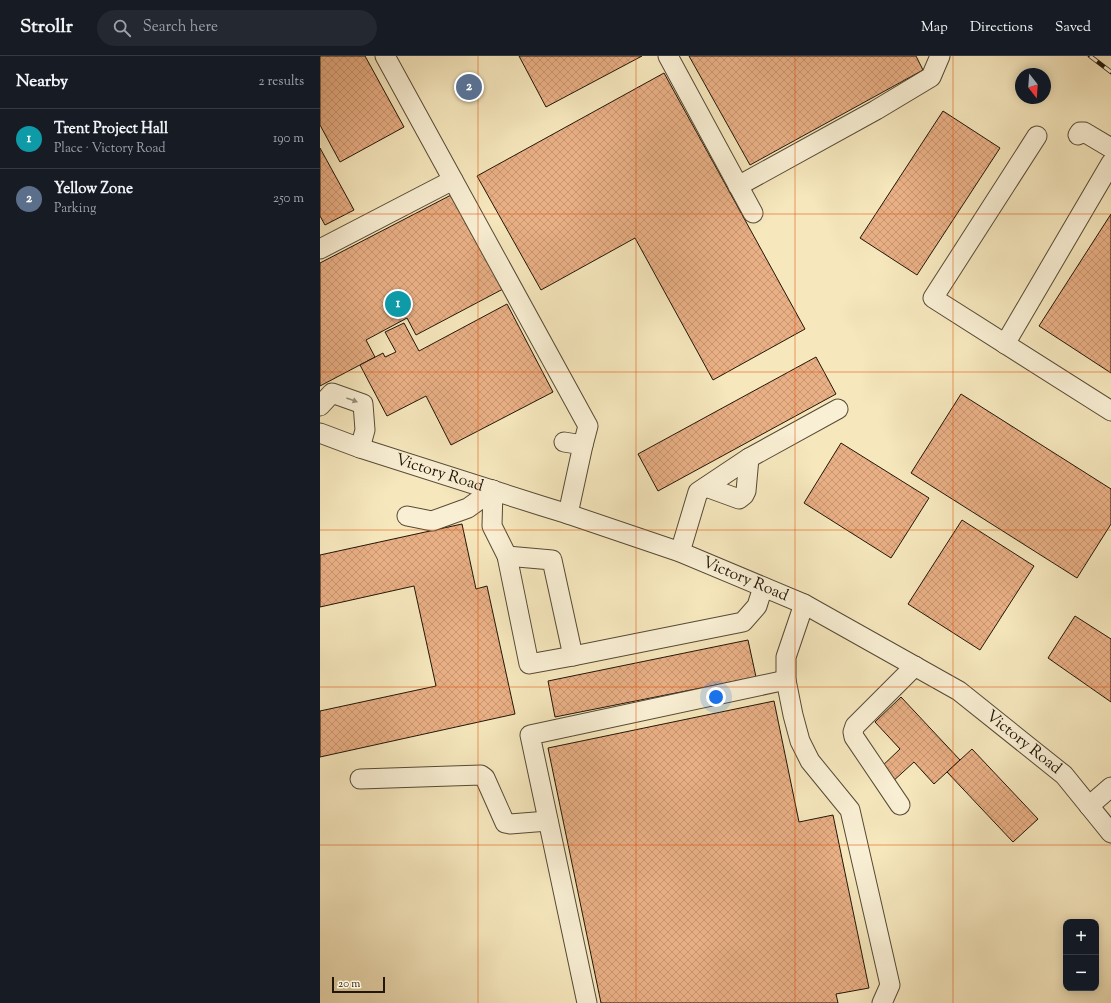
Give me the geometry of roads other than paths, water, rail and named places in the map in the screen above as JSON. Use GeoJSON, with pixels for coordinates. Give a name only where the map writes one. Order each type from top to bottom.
{"type":"FeatureCollection","features":[{"type":"Feature","properties":{"kind":"street"},"geometry":{"type":"LineString","coordinates":[[385,56],[588,426],[568,514]]}},
{"type":"Feature","properties":{"kind":"street"},"geometry":{"type":"LineString","coordinates":[[668,56],[753,214]]}},
{"type":"Feature","properties":{"kind":"street"},"geometry":{"type":"LineString","coordinates":[[738,186],[876,110],[931,77],[940,56]]}},
{"type":"Feature","properties":{"kind":"street"},"geometry":{"type":"LineString","coordinates":[[1078,135],[1080,132],[1084,132],[1111,148]]}},
{"type":"Feature","properties":{"kind":"street"},"geometry":{"type":"LineString","coordinates":[[1037,136],[933,298],[1111,411]]}},
{"type":"Feature","properties":{"kind":"street"},"geometry":{"type":"LineString","coordinates":[[1005,344],[1111,163]]}},
{"type":"Feature","properties":{"kind":"street"},"geometry":{"type":"LineString","coordinates":[[320,250],[453,180]]}},
{"type":"Feature","properties":{"kind":"street"},"geometry":{"type":"LineString","coordinates":[[320,406],[332,393],[363,404],[365,430],[360,448]]}},
{"type":"Feature","properties":{"kind":"street"},"geometry":{"type":"LineString","coordinates":[[680,552],[698,492],[749,458],[838,409]]}},
{"type":"Feature","properties":{"kind":"street","name":"Victory Road"},"geometry":{"type":"LineString","coordinates":[[320,433],[360,448],[568,514],[680,552],[804,604],[959,691],[1064,775],[1111,833]]}},
{"type":"Feature","properties":{"kind":"street"},"geometry":{"type":"LineString","coordinates":[[564,442],[583,445]]}},
{"type":"Feature","properties":{"kind":"street"},"geometry":{"type":"LineString","coordinates":[[706,487],[739,498],[744,495],[746,491],[749,458]]}},
{"type":"Feature","properties":{"kind":"street"},"geometry":{"type":"LineString","coordinates":[[407,516],[432,521],[468,508],[493,490]]}},
{"type":"Feature","properties":{"kind":"street"},"geometry":{"type":"LineString","coordinates":[[493,490],[492,526],[507,556],[529,664],[743,622],[757,606],[763,586]]}},
{"type":"Feature","properties":{"kind":"street"},"geometry":{"type":"LineString","coordinates":[[507,556],[552,560],[573,656]]}},
{"type":"Feature","properties":{"kind":"street"},"geometry":{"type":"LineString","coordinates":[[804,604],[786,657],[786,680],[800,741],[810,761],[850,810],[890,985],[882,1003]]}},
{"type":"Feature","properties":{"kind":"street"},"geometry":{"type":"LineString","coordinates":[[900,805],[854,737],[853,732],[854,726],[915,666]]}},
{"type":"Feature","properties":{"kind":"street"},"geometry":{"type":"LineString","coordinates":[[587,1003],[530,735],[786,680]]}},
{"type":"Feature","properties":{"kind":"street"},"geometry":{"type":"LineString","coordinates":[[360,779],[481,775],[485,778],[505,823],[510,824],[548,821]]}},
{"type":"Feature","properties":{"kind":"street"},"geometry":{"type":"LineString","coordinates":[[1089,806],[1111,787]]}},
{"type":"Feature","properties":{"kind":"railway"},"geometry":{"type":"LineString","coordinates":[[1090,56],[1111,72]]}},
{"type":"Feature","properties":{"kind":"place","name":"Yellow Zone"},"geometry":{"type":"Point","coordinates":[469,87]}},
{"type":"Feature","properties":{"kind":"place","name":"Trent Project Hall"},"geometry":{"type":"Point","coordinates":[398,304]}}]}
